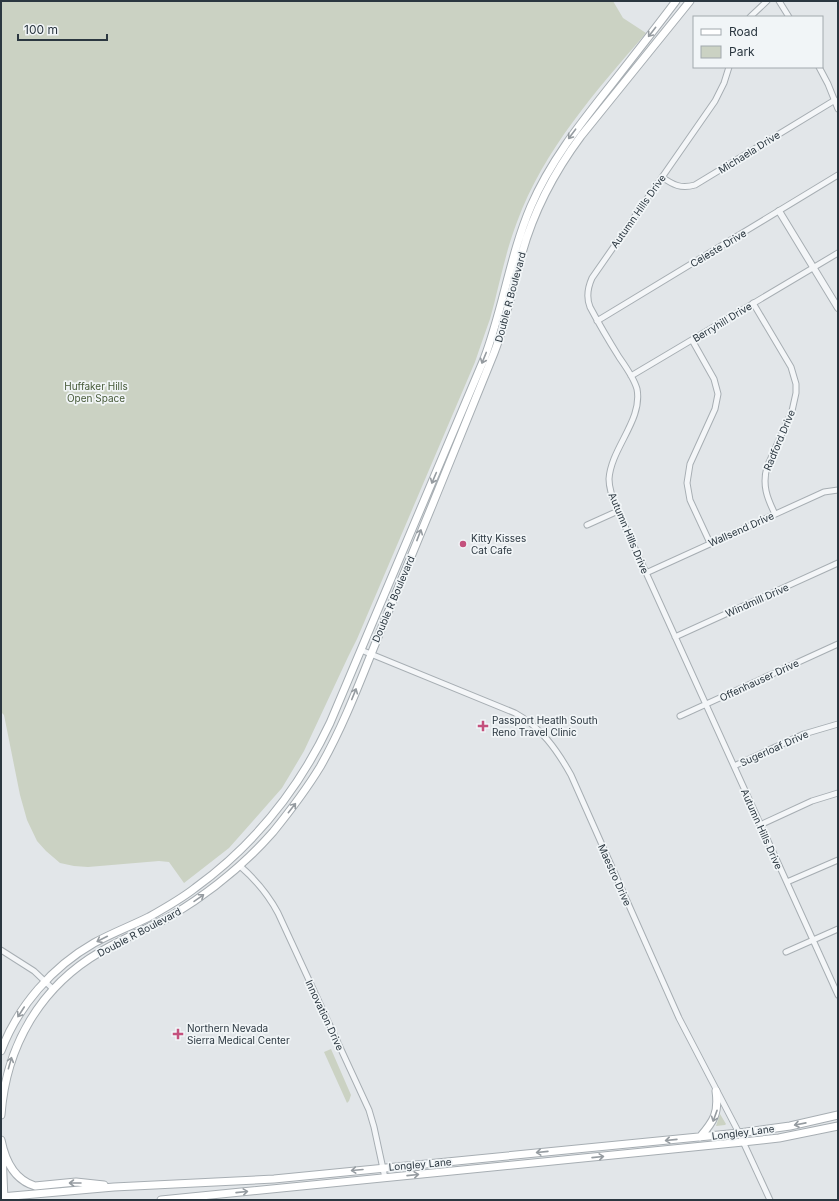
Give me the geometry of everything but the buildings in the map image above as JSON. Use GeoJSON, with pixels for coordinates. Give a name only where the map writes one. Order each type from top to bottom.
{"type":"FeatureCollection","features":[{"type":"Feature","properties":{"kind":"main road","name":"Double R Boulevard"},"geometry":{"type":"LineString","coordinates":[[1,1051],[19,1014],[34,994],[59,968],[81,951],[103,938],[150,916],[188,893],[224,865],[250,842],[284,802],[314,756],[330,723],[486,352],[496,324],[518,241],[537,194],[556,158],[572,134],[676,1]]}},
{"type":"Feature","properties":{"kind":"main road","name":"Double R Boulevard"},"geometry":{"type":"LineString","coordinates":[[1,1115],[7,1076],[16,1046],[31,1017],[53,989],[71,972],[89,959],[109,947],[151,927],[185,907],[216,886],[240,866],[258,848],[298,801],[314,776],[345,717],[499,340],[522,252],[543,199],[565,158],[581,136],[690,1]]}},
{"type":"Feature","properties":{"kind":"main road"},"geometry":{"type":"LineString","coordinates":[[700,1137],[712,1123],[716,1114],[718,1104],[716,1091]]}},
{"type":"Feature","properties":{"kind":"main road","name":"Longley Lane"},"geometry":{"type":"LineString","coordinates":[[3,1198],[114,1187],[255,1180],[700,1137],[790,1126],[838,1115]]}},
{"type":"Feature","properties":{"kind":"main road","name":"Longley Lane"},"geometry":{"type":"LineString","coordinates":[[161,1200],[743,1142],[779,1138],[838,1126]]}},
{"type":"Feature","properties":{"kind":"main road"},"geometry":{"type":"LineString","coordinates":[[1,1139],[4,1152],[10,1166],[18,1177],[29,1184],[35,1186],[76,1182],[95,1183],[114,1187]]}},
{"type":"Feature","properties":{"kind":"main road"},"geometry":{"type":"LineString","coordinates":[[1,1139],[3,1198]]}},
{"type":"Feature","properties":{"kind":"street"},"geometry":{"type":"LineString","coordinates":[[751,16],[767,1]]}},
{"type":"Feature","properties":{"kind":"street"},"geometry":{"type":"LineString","coordinates":[[779,1],[787,16]]}},
{"type":"Feature","properties":{"kind":"street","name":"Autumn Hills Drive"},"geometry":{"type":"LineString","coordinates":[[729,68],[719,93],[592,278],[589,284],[588,304],[631,376],[637,390],[637,406],[635,413],[613,461],[609,478],[612,496],[838,995]]}},
{"type":"Feature","properties":{"kind":"street"},"geometry":{"type":"LineString","coordinates":[[819,68],[828,84],[838,109]]}},
{"type":"Feature","properties":{"kind":"street","name":"Michaela Drive"},"geometry":{"type":"LineString","coordinates":[[662,178],[676,186],[688,187],[695,185],[835,100]]}},
{"type":"Feature","properties":{"kind":"street","name":"Celeste Drive"},"geometry":{"type":"LineString","coordinates":[[597,321],[838,175]]}},
{"type":"Feature","properties":{"kind":"street"},"geometry":{"type":"LineString","coordinates":[[779,211],[838,308]]}},
{"type":"Feature","properties":{"kind":"street","name":"Berryhill Drive"},"geometry":{"type":"LineString","coordinates":[[631,376],[838,252]]}},
{"type":"Feature","properties":{"kind":"street","name":"Radford Drive"},"geometry":{"type":"LineString","coordinates":[[753,303],[791,367],[796,384],[796,393],[792,411],[767,467],[765,475],[765,491],[775,514]]}},
{"type":"Feature","properties":{"kind":"street"},"geometry":{"type":"LineString","coordinates":[[692,340],[714,378],[718,394],[715,409],[690,464],[687,483],[690,500],[710,544]]}},
{"type":"Feature","properties":{"kind":"street","name":"Wallsend Drive"},"geometry":{"type":"LineString","coordinates":[[646,573],[824,492],[838,490]]}},
{"type":"Feature","properties":{"kind":"street"},"geometry":{"type":"LineString","coordinates":[[587,524],[618,511]]}},
{"type":"Feature","properties":{"kind":"street","name":"Windmill Drive"},"geometry":{"type":"LineString","coordinates":[[675,637],[838,563]]}},
{"type":"Feature","properties":{"kind":"street","name":"Offenhauser Drive"},"geometry":{"type":"LineString","coordinates":[[680,716],[838,644]]}},
{"type":"Feature","properties":{"kind":"street","name":"Maestro Drive"},"geometry":{"type":"LineString","coordinates":[[361,650],[515,713],[537,728],[550,742],[571,775],[679,1018],[739,1133],[770,1200]]}},
{"type":"Feature","properties":{"kind":"street","name":"Sugerloaf Drive"},"geometry":{"type":"LineString","coordinates":[[734,766],[804,734],[838,724]]}},
{"type":"Feature","properties":{"kind":"street"},"geometry":{"type":"LineString","coordinates":[[760,824],[812,801],[838,793]]}},
{"type":"Feature","properties":{"kind":"street"},"geometry":{"type":"LineString","coordinates":[[787,882],[838,860]]}},
{"type":"Feature","properties":{"kind":"street","name":"Innovation Drive"},"geometry":{"type":"LineString","coordinates":[[240,866],[259,883],[278,913],[369,1110],[374,1126],[385,1178]]}},
{"type":"Feature","properties":{"kind":"street"},"geometry":{"type":"LineString","coordinates":[[786,952],[838,929]]}},
{"type":"Feature","properties":{"kind":"street"},"geometry":{"type":"LineString","coordinates":[[1,950],[34,971],[53,989]]}},
{"type":"Feature","properties":{"kind":"green space","name":"Huffaker Hills Open Space"},"geometry":{"type":"Polygon","coordinates":[[[1,1],[613,1],[623,18],[646,33],[590,99],[556,145],[528,195],[513,234],[490,319],[475,362],[357,639],[304,751],[282,788],[229,848],[184,883],[169,862],[159,861],[88,867],[74,866],[60,863],[46,851],[37,841],[27,820],[20,795],[4,715],[1,712],[1,1]]]}},
{"type":"Feature","properties":{"kind":"green space"},"geometry":{"type":"Polygon","coordinates":[[[331,1049],[351,1095],[347,1103],[324,1052],[331,1049]]]}},
{"type":"Feature","properties":{"kind":"green space"},"geometry":{"type":"Polygon","coordinates":[[[720,1114],[726,1124],[716,1126],[720,1114]]]}},
{"type":"Feature","properties":{"kind":"place","name":"Kitty Kisses Cat Cafe"},"geometry":{"type":"Point","coordinates":[463,544]}},
{"type":"Feature","properties":{"kind":"place","name":"Passport Heatlh South Reno Travel Clinic"},"geometry":{"type":"Point","coordinates":[483,726]}},
{"type":"Feature","properties":{"kind":"place","name":"Northern Nevada Sierra Medical Center"},"geometry":{"type":"Point","coordinates":[178,1034]}}]}
